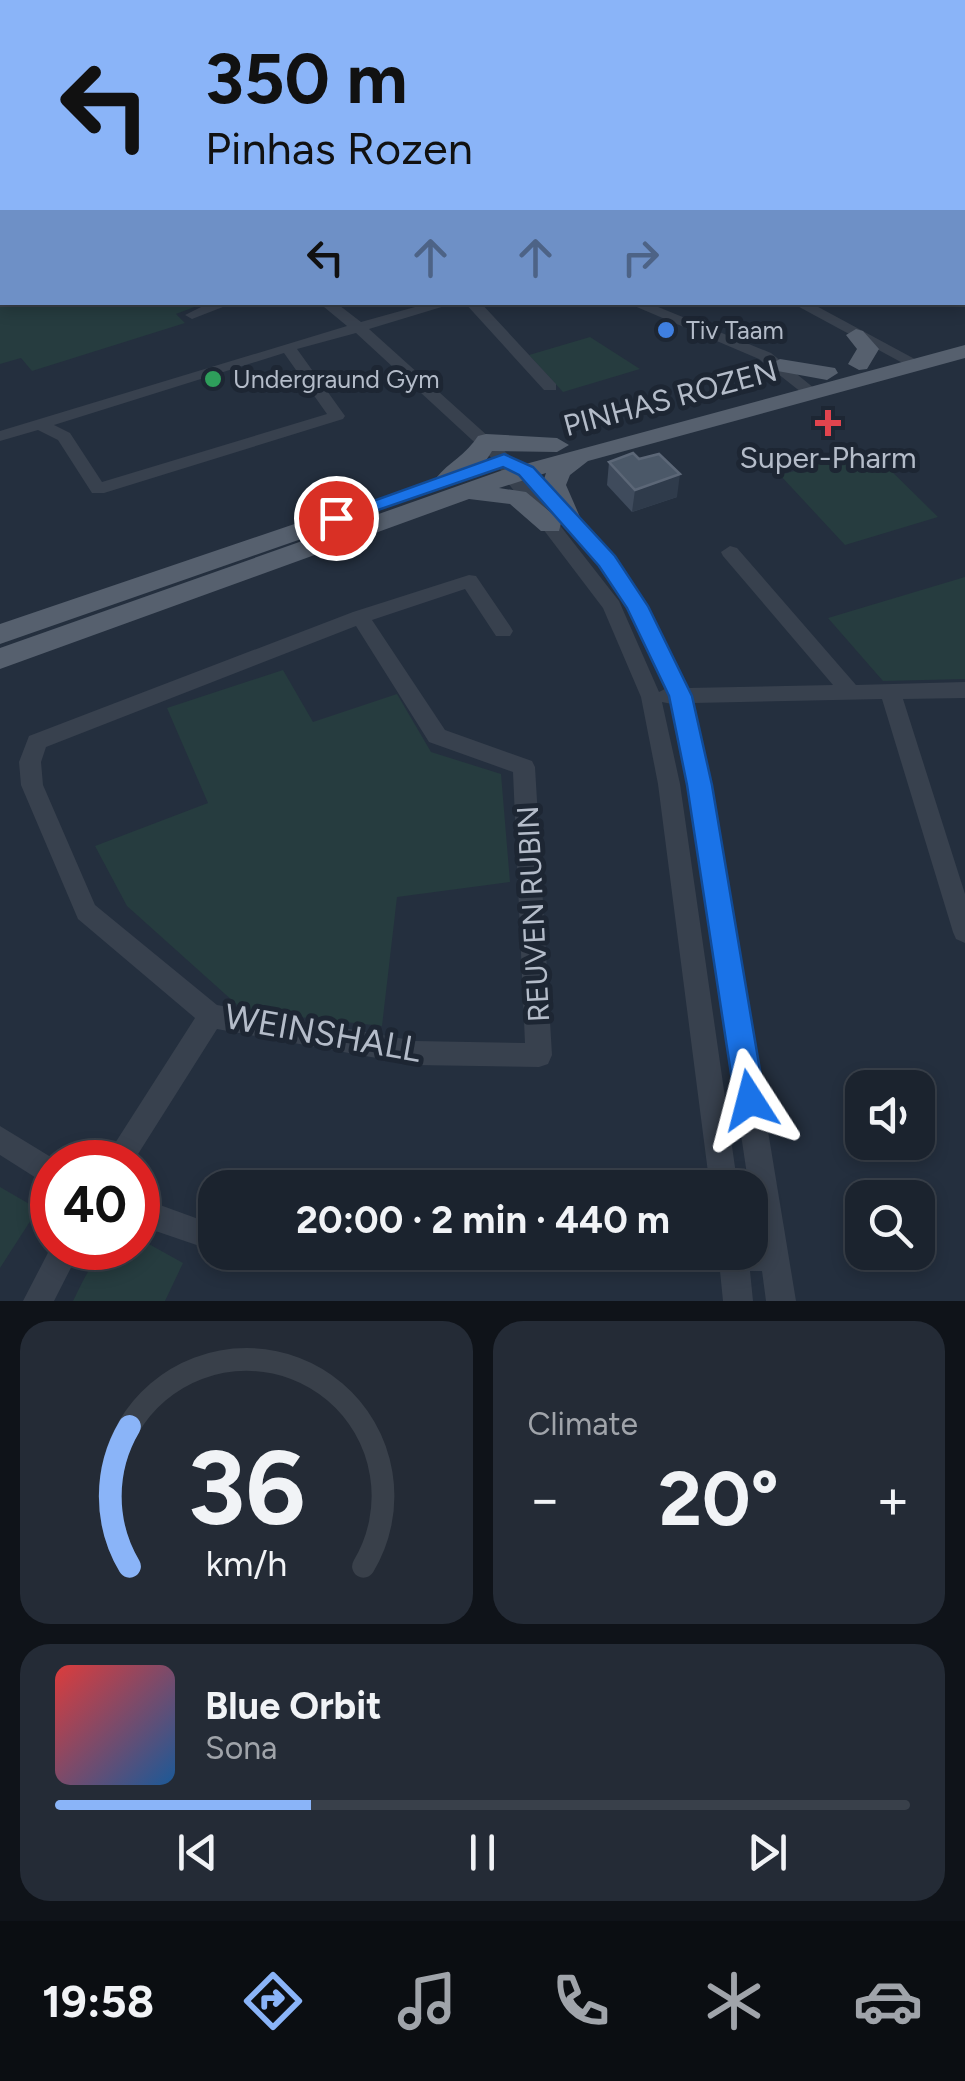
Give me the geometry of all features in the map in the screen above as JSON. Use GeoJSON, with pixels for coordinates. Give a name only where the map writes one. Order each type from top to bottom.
{"type":"FeatureCollection","features":[{"type":"Feature","properties":{"kind":"main road"},"geometry":{"type":"LineString","coordinates":[[856,335],[868,350],[858,364]]}},
{"type":"Feature","properties":{"kind":"main road","name":"PINHAS ROZEN"},"geometry":{"type":"LineString","coordinates":[[0,634],[503,458],[965,335]]}},
{"type":"Feature","properties":{"kind":"main road","name":"PINHAS ROZEN"},"geometry":{"type":"LineString","coordinates":[[0,659],[435,501],[503,458],[584,455],[797,379],[916,364],[965,351]]}},
{"type":"Feature","properties":{"kind":"main road"},"geometry":{"type":"LineString","coordinates":[[559,521],[555,476],[584,455]]}},
{"type":"Feature","properties":{"kind":"main road"},"geometry":{"type":"LineString","coordinates":[[435,501],[484,492],[505,493],[559,521]]}},
{"type":"Feature","properties":{"kind":"street"},"geometry":{"type":"LineString","coordinates":[[192,315],[220,305]]}},
{"type":"Feature","properties":{"kind":"street"},"geometry":{"type":"LineString","coordinates":[[329,305],[503,458],[559,521],[607,561],[637,606],[680,696],[700,785],[781,1301]]}},
{"type":"Feature","properties":{"kind":"street"},"geometry":{"type":"LineString","coordinates":[[0,436],[288,347],[440,305]]}},
{"type":"Feature","properties":{"kind":"street"},"geometry":{"type":"LineString","coordinates":[[474,305],[550,387]]}},
{"type":"Feature","properties":{"kind":"street"},"geometry":{"type":"LineString","coordinates":[[638,305],[797,379]]}},
{"type":"Feature","properties":{"kind":"street"},"geometry":{"type":"LineString","coordinates":[[802,305],[890,354],[916,364]]}},
{"type":"Feature","properties":{"kind":"street"},"geometry":{"type":"LineString","coordinates":[[40,424],[64,437],[98,490],[337,416],[288,347]]}},
{"type":"Feature","properties":{"kind":"street"},"geometry":{"type":"LineString","coordinates":[[559,521],[612,606],[651,697],[669,784],[722,1170]]}},
{"type":"Feature","properties":{"kind":"street"},"geometry":{"type":"LineString","coordinates":[[730,552],[851,692]]}},
{"type":"Feature","properties":{"kind":"street"},"geometry":{"type":"LineString","coordinates":[[360,617],[469,581],[503,631]]}},
{"type":"Feature","properties":{"kind":"street","name":"WEINSHALL"},"geometry":{"type":"LineString","coordinates":[[360,617],[37,742],[30,762],[32,785],[86,912],[211,1016],[416,1053],[539,1055]]}},
{"type":"Feature","properties":{"kind":"street","name":"REUVEN RUBIN"},"geometry":{"type":"LineString","coordinates":[[360,617],[436,736],[524,767],[539,1055]]}},
{"type":"Feature","properties":{"kind":"street"},"geometry":{"type":"LineString","coordinates":[[651,697],[965,690]]}},
{"type":"Feature","properties":{"kind":"street"},"geometry":{"type":"LineString","coordinates":[[890,692],[965,932]]}},
{"type":"Feature","properties":{"kind":"street"},"geometry":{"type":"LineString","coordinates":[[132,1140],[211,1016]]}},
{"type":"Feature","properties":{"kind":"street"},"geometry":{"type":"LineString","coordinates":[[0,1139],[30,1159]]}},
{"type":"Feature","properties":{"kind":"street"},"geometry":{"type":"LineString","coordinates":[[160,1219],[198,1233]]}},
{"type":"Feature","properties":{"kind":"street"},"geometry":{"type":"LineString","coordinates":[[768,1256],[775,1257]]}},
{"type":"Feature","properties":{"kind":"street"},"geometry":{"type":"LineString","coordinates":[[38,1301],[56,1270]]}},
{"type":"Feature","properties":{"kind":"street"},"geometry":{"type":"LineString","coordinates":[[735,1270],[738,1301]]}},
{"type":"Feature","properties":{"kind":"green space"},"geometry":{"type":"Polygon","coordinates":[[[0,305],[199,305],[176,314],[185,323],[32,371],[21,358],[0,364],[0,305]]]}},
{"type":"Feature","properties":{"kind":"green space"},"geometry":{"type":"Polygon","coordinates":[[[590,337],[640,369],[563,392],[529,355],[590,337]]]}},
{"type":"Feature","properties":{"kind":"green space"},"geometry":{"type":"Polygon","coordinates":[[[870,450],[938,517],[845,545],[780,475],[870,450]]]}},
{"type":"Feature","properties":{"kind":"green space"},"geometry":{"type":"Polygon","coordinates":[[[965,577],[965,679],[883,681],[828,618],[965,577]]]}},
{"type":"Feature","properties":{"kind":"green space"},"geometry":{"type":"Polygon","coordinates":[[[283,670],[313,722],[397,694],[431,752],[501,774],[510,882],[397,897],[382,1026],[244,1011],[127,906],[95,846],[208,803],[167,708],[283,670]]]}},
{"type":"Feature","properties":{"kind":"green space"},"geometry":{"type":"Polygon","coordinates":[[[0,1187],[30,1204],[30,1221],[0,1268],[0,1187]]]}},
{"type":"Feature","properties":{"kind":"green space"},"geometry":{"type":"Polygon","coordinates":[[[160,1250],[183,1263],[165,1301],[73,1301],[90,1270],[160,1270],[160,1250]]]}},
{"type":"Feature","properties":{"kind":"building"},"geometry":{"type":"Polygon","coordinates":[[[633,453],[639,459],[659,454],[680,474],[635,490],[609,462],[633,453]]]}},
{"type":"Feature","properties":{"kind":"place","name":"Tiv Taam"},"geometry":{"type":"Point","coordinates":[666,330]}},
{"type":"Feature","properties":{"kind":"place","name":"Undergraund Gym"},"geometry":{"type":"Point","coordinates":[213,379]}},
{"type":"Feature","properties":{"kind":"place","name":"Super-Pharm"},"geometry":{"type":"Point","coordinates":[828,423]}},
{"type":"Feature","properties":{"kind":"route"},"geometry":{"type":"LineString","coordinates":[[336,518],[504,460],[526,471],[607,561],[637,606],[680,696],[700,785],[750,1100]]}}]}
